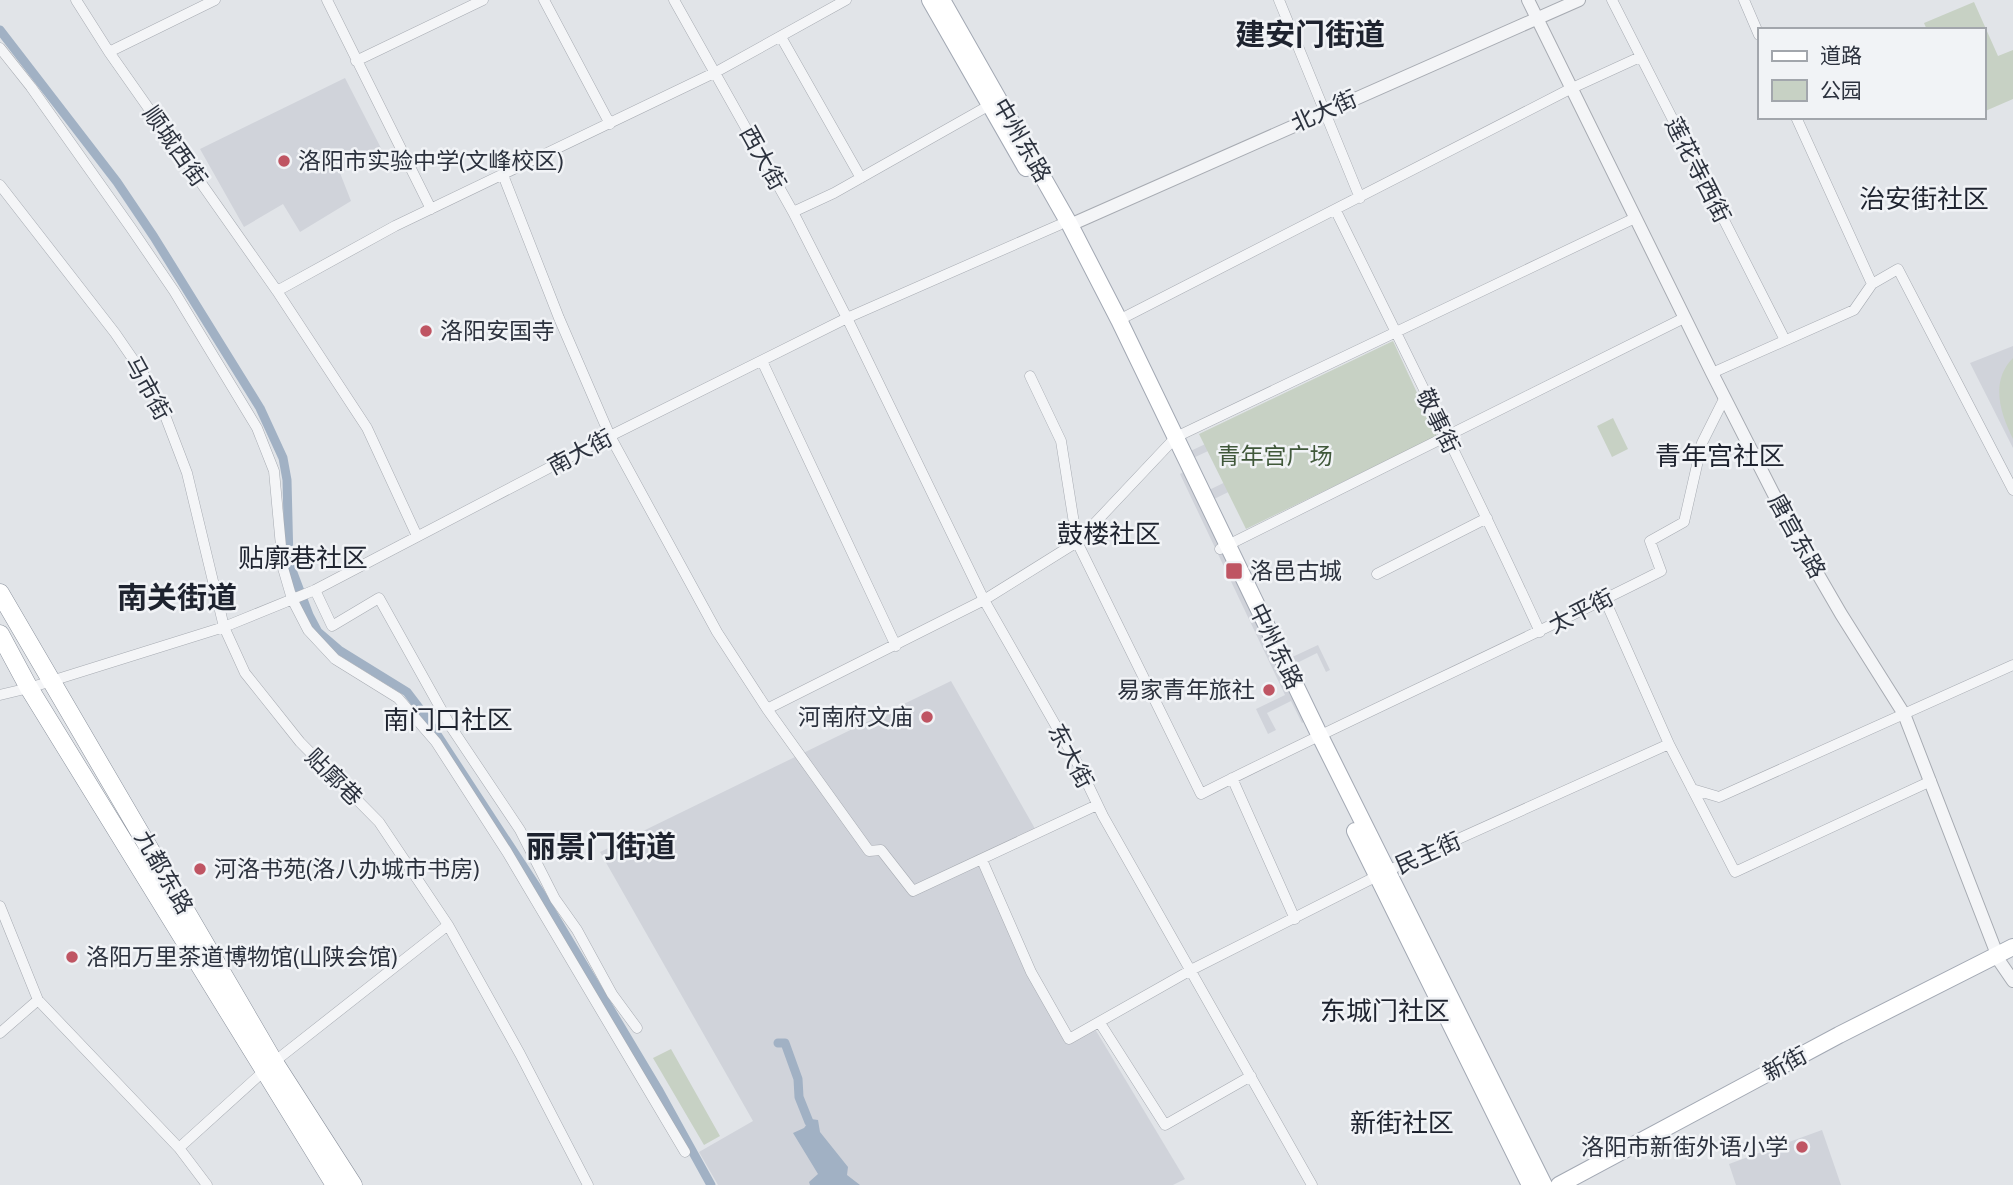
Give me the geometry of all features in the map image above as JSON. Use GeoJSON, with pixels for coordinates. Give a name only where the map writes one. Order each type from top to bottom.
{"type":"FeatureCollection","features":[{"type":"Feature","properties":{"kind":"highway","name":"九都东路"},"geometry":{"type":"LineString","coordinates":[[0,593],[335,1185]]}},
{"type":"Feature","properties":{"kind":"highway","name":"九都东路"},"geometry":{"type":"LineString","coordinates":[[0,634],[29,688],[269,1066],[354,1185]]}},
{"type":"Feature","properties":{"kind":"main road","name":"中州东路"},"geometry":{"type":"LineString","coordinates":[[930,0],[988,106],[1065,223],[1224,546],[1530,1185]]}},
{"type":"Feature","properties":{"kind":"main road","name":"中州东路"},"geometry":{"type":"LineString","coordinates":[[942,0],[1119,320],[1172,440]]}},
{"type":"Feature","properties":{"kind":"main road","name":"中州东路"},"geometry":{"type":"LineString","coordinates":[[1382,873],[1544,1185]]}},
{"type":"Feature","properties":{"kind":"main road","name":"新街"},"geometry":{"type":"LineString","coordinates":[[1579,1185],[2003,957],[2013,947]]}},
{"type":"Feature","properties":{"kind":"main road","name":"新街"},"geometry":{"type":"LineString","coordinates":[[1559,1185],[1839,1035],[2003,957]]}},
{"type":"Feature","properties":{"kind":"street","name":"顺城西街"},"geometry":{"type":"LineString","coordinates":[[76,0],[368,428],[417,536]]}},
{"type":"Feature","properties":{"kind":"street"},"geometry":{"type":"LineString","coordinates":[[109,52],[215,0]]}},
{"type":"Feature","properties":{"kind":"street"},"geometry":{"type":"LineString","coordinates":[[327,0],[431,209]]}},
{"type":"Feature","properties":{"kind":"street"},"geometry":{"type":"LineString","coordinates":[[356,61],[483,0]]}},
{"type":"Feature","properties":{"kind":"street"},"geometry":{"type":"LineString","coordinates":[[544,0],[610,124]]}},
{"type":"Feature","properties":{"kind":"street","name":"西大街"},"geometry":{"type":"LineString","coordinates":[[674,0],[793,212],[847,318]]}},
{"type":"Feature","properties":{"kind":"street"},"geometry":{"type":"LineString","coordinates":[[277,291],[395,226],[716,72],[846,0]]}},
{"type":"Feature","properties":{"kind":"street"},"geometry":{"type":"LineString","coordinates":[[1279,0],[1360,198]]}},
{"type":"Feature","properties":{"kind":"street","name":"北大街"},"geometry":{"type":"LineString","coordinates":[[1065,223],[1532,10],[1560,0]]}},
{"type":"Feature","properties":{"kind":"street","name":"北大街"},"geometry":{"type":"LineString","coordinates":[[1532,10],[1579,0]]}},
{"type":"Feature","properties":{"kind":"street","name":"莲花寺西街"},"geometry":{"type":"LineString","coordinates":[[1612,0],[1785,340]]}},
{"type":"Feature","properties":{"kind":"street"},"geometry":{"type":"LineString","coordinates":[[1744,0],[1758,33]]}},
{"type":"Feature","properties":{"kind":"street","name":"唐宫东路"},"geometry":{"type":"LineString","coordinates":[[1532,10],[1634,219],[1790,526],[1904,714],[2013,981]]}},
{"type":"Feature","properties":{"kind":"street"},"geometry":{"type":"LineString","coordinates":[[781,37],[861,178]]}},
{"type":"Feature","properties":{"kind":"street"},"geometry":{"type":"LineString","coordinates":[[0,48],[31,87],[174,291],[257,428],[274,471],[283,568],[292,599],[308,630],[335,659],[398,698],[436,742],[507,852],[685,1152]]}},
{"type":"Feature","properties":{"kind":"street"},"geometry":{"type":"LineString","coordinates":[[1119,320],[1570,89],[1640,57]]}},
{"type":"Feature","properties":{"kind":"street"},"geometry":{"type":"LineString","coordinates":[[793,212],[861,178],[988,106]]}},
{"type":"Feature","properties":{"kind":"street"},"geometry":{"type":"LineString","coordinates":[[1797,119],[1872,284]]}},
{"type":"Feature","properties":{"kind":"street"},"geometry":{"type":"LineString","coordinates":[[503,175],[559,318],[610,436],[717,632],[766,709],[869,851],[881,850],[913,891],[1097,805]]}},
{"type":"Feature","properties":{"kind":"street","name":"马市街"},"geometry":{"type":"LineString","coordinates":[[0,185],[115,333],[148,381],[166,418],[187,473],[224,626]]}},
{"type":"Feature","properties":{"kind":"street","name":"敬事街"},"geometry":{"type":"LineString","coordinates":[[1336,211],[1540,632]]}},
{"type":"Feature","properties":{"kind":"street"},"geometry":{"type":"LineString","coordinates":[[766,709],[984,600],[1079,545],[1172,440],[1634,219]]}},
{"type":"Feature","properties":{"kind":"street","name":"南大街"},"geometry":{"type":"LineString","coordinates":[[0,695],[50,682],[224,626],[315,590],[610,436],[847,318],[1065,223]]}},
{"type":"Feature","properties":{"kind":"street"},"geometry":{"type":"LineString","coordinates":[[1712,373],[1854,310],[1872,284],[1898,269],[2013,490]]}},
{"type":"Feature","properties":{"kind":"street","name":"东大街"},"geometry":{"type":"LineString","coordinates":[[847,318],[984,600],[1312,1185]]}},
{"type":"Feature","properties":{"kind":"street"},"geometry":{"type":"LineString","coordinates":[[1224,546],[1684,318]]}},
{"type":"Feature","properties":{"kind":"street"},"geometry":{"type":"LineString","coordinates":[[762,361],[896,646]]}},
{"type":"Feature","properties":{"kind":"street"},"geometry":{"type":"LineString","coordinates":[[1030,376],[1060,441],[1079,545]]}},
{"type":"Feature","properties":{"kind":"street","name":"太平街"},"geometry":{"type":"LineString","coordinates":[[1079,545],[1201,794],[1315,736],[1540,632],[1661,571],[1650,541],[1685,522],[1702,443],[1724,399]]}},
{"type":"Feature","properties":{"kind":"street"},"geometry":{"type":"LineString","coordinates":[[1377,573],[1487,518]]}},
{"type":"Feature","properties":{"kind":"street"},"geometry":{"type":"LineString","coordinates":[[315,590],[332,626],[379,598],[451,727],[520,830],[555,899],[577,930],[612,994],[637,1028]]}},
{"type":"Feature","properties":{"kind":"street"},"geometry":{"type":"LineString","coordinates":[[1605,600],[1669,744],[1735,872],[1931,781]]}},
{"type":"Feature","properties":{"kind":"street","name":"贴廓巷"},"geometry":{"type":"LineString","coordinates":[[224,626],[246,673],[300,742],[379,821],[448,926],[520,1054],[588,1185]]}},
{"type":"Feature","properties":{"kind":"street"},"geometry":{"type":"LineString","coordinates":[[1692,789],[1719,797],[2013,665]]}},
{"type":"Feature","properties":{"kind":"street","name":"民主街"},"geometry":{"type":"LineString","coordinates":[[982,860],[1031,972],[1069,1039],[1191,970],[1382,873],[1669,744]]}},
{"type":"Feature","properties":{"kind":"street"},"geometry":{"type":"LineString","coordinates":[[1232,778],[1295,919]]}},
{"type":"Feature","properties":{"kind":"street"},"geometry":{"type":"LineString","coordinates":[[0,906],[38,1000],[179,1148],[207,1185]]}},
{"type":"Feature","properties":{"kind":"street"},"geometry":{"type":"LineString","coordinates":[[179,1148],[269,1066],[448,926]]}},
{"type":"Feature","properties":{"kind":"street"},"geometry":{"type":"LineString","coordinates":[[0,1033],[38,1000]]}},
{"type":"Feature","properties":{"kind":"street"},"geometry":{"type":"LineString","coordinates":[[1100,1023],[1165,1125],[1251,1076]]}},
{"type":"Feature","properties":{"kind":"shaded area","name":"洛阳市实验中学(文峰校区)"},"geometry":{"type":"Polygon","coordinates":[[[345,78],[382,150],[340,173],[351,201],[300,232],[283,204],[244,227],[200,149],[345,78]]]}},
{"type":"Feature","properties":{"kind":"shaded area"},"geometry":{"type":"Polygon","coordinates":[[[2013,346],[2013,448],[1970,363],[2013,346]]]}},
{"type":"Feature","properties":{"kind":"shaded area"},"geometry":{"type":"Polygon","coordinates":[[[1233,431],[1236,438],[1191,459],[1209,490],[1302,445],[1306,454],[1212,500],[1288,659],[1318,645],[1330,670],[1326,672],[1317,653],[1291,666],[1315,716],[1302,723],[1291,701],[1267,713],[1276,730],[1268,734],[1256,709],[1285,695],[1180,474],[1189,469],[1182,455],[1233,431]]]}},
{"type":"Feature","properties":{"kind":"shaded area"},"geometry":{"type":"Polygon","coordinates":[[[951,681],[1038,834],[982,860],[1056,1025],[1069,1039],[1095,1029],[1185,1179],[1173,1185],[718,1185],[699,1152],[753,1121],[600,852],[951,681]]]}},
{"type":"Feature","properties":{"kind":"shaded area","name":"洛阳市新街外语小学"},"geometry":{"type":"Polygon","coordinates":[[[1822,1130],[1841,1185],[1736,1185],[1729,1164],[1822,1130]]]}},
{"type":"Feature","properties":{"kind":"green space"},"geometry":{"type":"Polygon","coordinates":[[[1974,2],[1998,56],[2013,50],[2013,99],[1985,111],[1985,28],[1926,28],[1924,23],[1974,2]]]}},
{"type":"Feature","properties":{"kind":"green space","name":"青年宫广场"},"geometry":{"type":"Polygon","coordinates":[[[1393,341],[1437,436],[1246,529],[1199,434],[1393,341]]]}},
{"type":"Feature","properties":{"kind":"green space"},"geometry":{"type":"Polygon","coordinates":[[[2013,358],[2013,439],[2001,408],[1999,387],[2001,377],[2013,358]]]}},
{"type":"Feature","properties":{"kind":"green space"},"geometry":{"type":"Polygon","coordinates":[[[1613,418],[1628,449],[1612,457],[1597,426],[1613,418]]]}},
{"type":"Feature","properties":{"kind":"green space"},"geometry":{"type":"Polygon","coordinates":[[[671,1049],[720,1136],[704,1145],[653,1058],[671,1049]]]}},
{"type":"Feature","properties":{"kind":"water"},"geometry":{"type":"Polygon","coordinates":[[[811,1119],[818,1120],[820,1132],[848,1167],[847,1175],[860,1185],[810,1185],[809,1182],[818,1174],[793,1133],[804,1128],[811,1119]]]}},
{"type":"Feature","properties":{"kind":"waterway"},"geometry":{"type":"LineString","coordinates":[[0,30],[117,182],[260,408],[283,458],[287,480],[289,562],[318,632],[339,650],[407,692],[423,713],[540,892],[658,1089],[711,1185]]}},
{"type":"Feature","properties":{"kind":"waterway"},"geometry":{"type":"LineString","coordinates":[[778,1043],[785,1043],[798,1079],[799,1097],[809,1122]]}},
{"type":"Feature","properties":{"kind":"place","name":"洛阳市实验中学(文峰校区)"},"geometry":{"type":"Point","coordinates":[284,161]}},
{"type":"Feature","properties":{"kind":"place","name":"洛阳安国寺"},"geometry":{"type":"Point","coordinates":[426,331]}},
{"type":"Feature","properties":{"kind":"place","name":"洛邑古城"},"geometry":{"type":"Point","coordinates":[1234,571]}},
{"type":"Feature","properties":{"kind":"place","name":"易家青年旅社"},"geometry":{"type":"Point","coordinates":[1269,690]}},
{"type":"Feature","properties":{"kind":"place","name":"河南府文庙"},"geometry":{"type":"Point","coordinates":[927,717]}},
{"type":"Feature","properties":{"kind":"place","name":"河洛书苑(洛八办城市书房)"},"geometry":{"type":"Point","coordinates":[200,869]}},
{"type":"Feature","properties":{"kind":"place","name":"洛阳万里茶道博物馆(山陕会馆)"},"geometry":{"type":"Point","coordinates":[72,957]}},
{"type":"Feature","properties":{"kind":"place","name":"洛阳市新街外语小学"},"geometry":{"type":"Point","coordinates":[1802,1147]}},
{"type":"Feature","properties":{"kind":"district","name":"建安门街道"},"geometry":{"type":"Point","coordinates":[1310,35]}},
{"type":"Feature","properties":{"kind":"district","name":"治安街社区"},"geometry":{"type":"Point","coordinates":[1924,199]}},
{"type":"Feature","properties":{"kind":"district","name":"青年宫社区"},"geometry":{"type":"Point","coordinates":[1720,456]}},
{"type":"Feature","properties":{"kind":"district","name":"鼓楼社区"},"geometry":{"type":"Point","coordinates":[1109,534]}},
{"type":"Feature","properties":{"kind":"district","name":"贴廓巷社区"},"geometry":{"type":"Point","coordinates":[303,558]}},
{"type":"Feature","properties":{"kind":"district","name":"南关街道"},"geometry":{"type":"Point","coordinates":[177,598]}},
{"type":"Feature","properties":{"kind":"district","name":"南门口社区"},"geometry":{"type":"Point","coordinates":[448,720]}},
{"type":"Feature","properties":{"kind":"district","name":"丽景门街道"},"geometry":{"type":"Point","coordinates":[601,847]}},
{"type":"Feature","properties":{"kind":"district","name":"东城门社区"},"geometry":{"type":"Point","coordinates":[1385,1011]}},
{"type":"Feature","properties":{"kind":"district","name":"新街社区"},"geometry":{"type":"Point","coordinates":[1402,1123]}}]}
